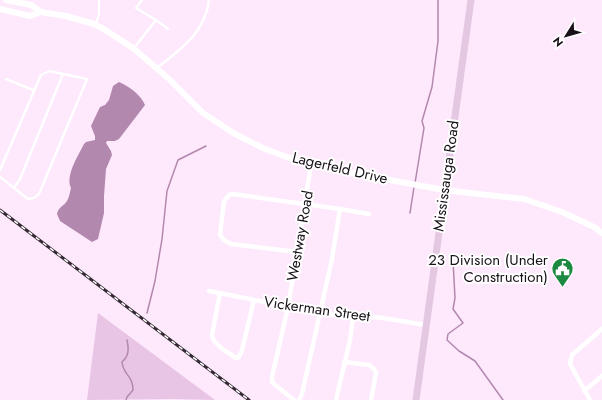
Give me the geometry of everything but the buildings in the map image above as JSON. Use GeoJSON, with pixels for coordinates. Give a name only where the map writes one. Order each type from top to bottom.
{"type":"FeatureCollection","features":[{"type":"Feature","properties":{"kind":"main road","name":"Mississauga Road"},"geometry":{"type":"LineString","coordinates":[[416,400],[471,0]]}},
{"type":"Feature","properties":{"kind":"street","name":"Lagerfeld Drive"},"geometry":{"type":"LineString","coordinates":[[6,0],[31,4],[42,12],[66,16],[96,25],[133,48],[157,68],[203,113],[235,134],[265,149],[311,165],[444,190],[524,199],[562,212],[594,227],[602,233]]}},
{"type":"Feature","properties":{"kind":"street","name":"Lagerfeld Drive"},"geometry":{"type":"LineString","coordinates":[[0,8],[30,16],[42,12]]}},
{"type":"Feature","properties":{"kind":"street","name":"Westway Road"},"geometry":{"type":"LineString","coordinates":[[294,400],[274,384],[272,380],[288,307],[311,165]]}},
{"type":"Feature","properties":{"kind":"street"},"geometry":{"type":"LineString","coordinates":[[297,252],[226,242],[221,238],[220,234],[224,201],[229,195],[233,194],[340,208],[369,214]]}},
{"type":"Feature","properties":{"kind":"street"},"geometry":{"type":"LineString","coordinates":[[299,400],[302,394],[332,259],[340,208]]}},
{"type":"Feature","properties":{"kind":"street","name":"Vickerman Street"},"geometry":{"type":"LineString","coordinates":[[209,291],[288,307],[353,317],[362,316],[383,318],[426,325]]}},
{"type":"Feature","properties":{"kind":"street"},"geometry":{"type":"LineString","coordinates":[[220,293],[212,339],[236,358],[239,357],[242,350],[254,300]]}},
{"type":"Feature","properties":{"kind":"street"},"geometry":{"type":"LineString","coordinates":[[336,400],[353,317]]}},
{"type":"Feature","properties":{"kind":"street"},"geometry":{"type":"LineString","coordinates":[[590,400],[570,364],[572,355],[602,330]]}},
{"type":"Feature","properties":{"kind":"street"},"geometry":{"type":"LineString","coordinates":[[344,362],[369,365],[374,369],[376,373],[371,400]]}},
{"type":"Feature","properties":{"kind":"street"},"geometry":{"type":"LineString","coordinates":[[584,391],[602,376]]}},
{"type":"Feature","properties":{"kind":"lane"},"geometry":{"type":"LineString","coordinates":[[96,25],[99,14],[100,0]]}},
{"type":"Feature","properties":{"kind":"lane"},"geometry":{"type":"LineString","coordinates":[[142,0],[136,8],[168,29]]}},
{"type":"Feature","properties":{"kind":"lane"},"geometry":{"type":"LineString","coordinates":[[157,68],[196,34],[203,22],[209,0]]}},
{"type":"Feature","properties":{"kind":"lane"},"geometry":{"type":"LineString","coordinates":[[133,48],[156,20]]}},
{"type":"Feature","properties":{"kind":"lane"},"geometry":{"type":"LineString","coordinates":[[0,170],[33,90],[41,75],[47,71],[87,79],[39,194],[34,198],[28,199],[0,177]]}},
{"type":"Feature","properties":{"kind":"lane"},"geometry":{"type":"LineString","coordinates":[[14,188],[20,179],[64,74]]}},
{"type":"Feature","properties":{"kind":"lane"},"geometry":{"type":"LineString","coordinates":[[6,79],[33,90]]}},
{"type":"Feature","properties":{"kind":"shaded area"},"geometry":{"type":"Polygon","coordinates":[[[119,82],[134,91],[145,105],[119,139],[115,141],[107,141],[106,143],[112,155],[106,169],[104,213],[98,239],[92,242],[60,221],[57,214],[68,198],[71,188],[71,172],[84,144],[95,140],[91,126],[100,107],[105,105],[109,100],[113,86],[119,82]]]}},
{"type":"Feature","properties":{"kind":"shaded area"},"geometry":{"type":"Polygon","coordinates":[[[98,313],[215,400],[87,400],[98,313]]]}},
{"type":"Feature","properties":{"kind":"waterway"},"geometry":{"type":"LineString","coordinates":[[415,183],[424,128],[422,121],[432,87],[438,41],[438,0]]}},
{"type":"Feature","properties":{"kind":"waterway"},"geometry":{"type":"LineString","coordinates":[[147,313],[155,281],[162,239],[167,191],[178,160],[206,146]]}},
{"type":"Feature","properties":{"kind":"waterway"},"geometry":{"type":"LineString","coordinates":[[410,213],[414,187]]}},
{"type":"Feature","properties":{"kind":"waterway"},"geometry":{"type":"LineString","coordinates":[[453,260],[455,298],[453,309],[463,323],[448,334],[447,340],[459,351],[475,361],[503,400]]}},
{"type":"Feature","properties":{"kind":"waterway"},"geometry":{"type":"LineString","coordinates":[[126,400],[133,390],[133,385],[124,370],[122,362],[128,352],[127,340]]}},
{"type":"Feature","properties":{"kind":"railway"},"geometry":{"type":"LineString","coordinates":[[0,210],[249,400]]}},
{"type":"Feature","properties":{"kind":"place","name":"23 Division (Under Construction)"},"geometry":{"type":"Point","coordinates":[563,288]}}]}
